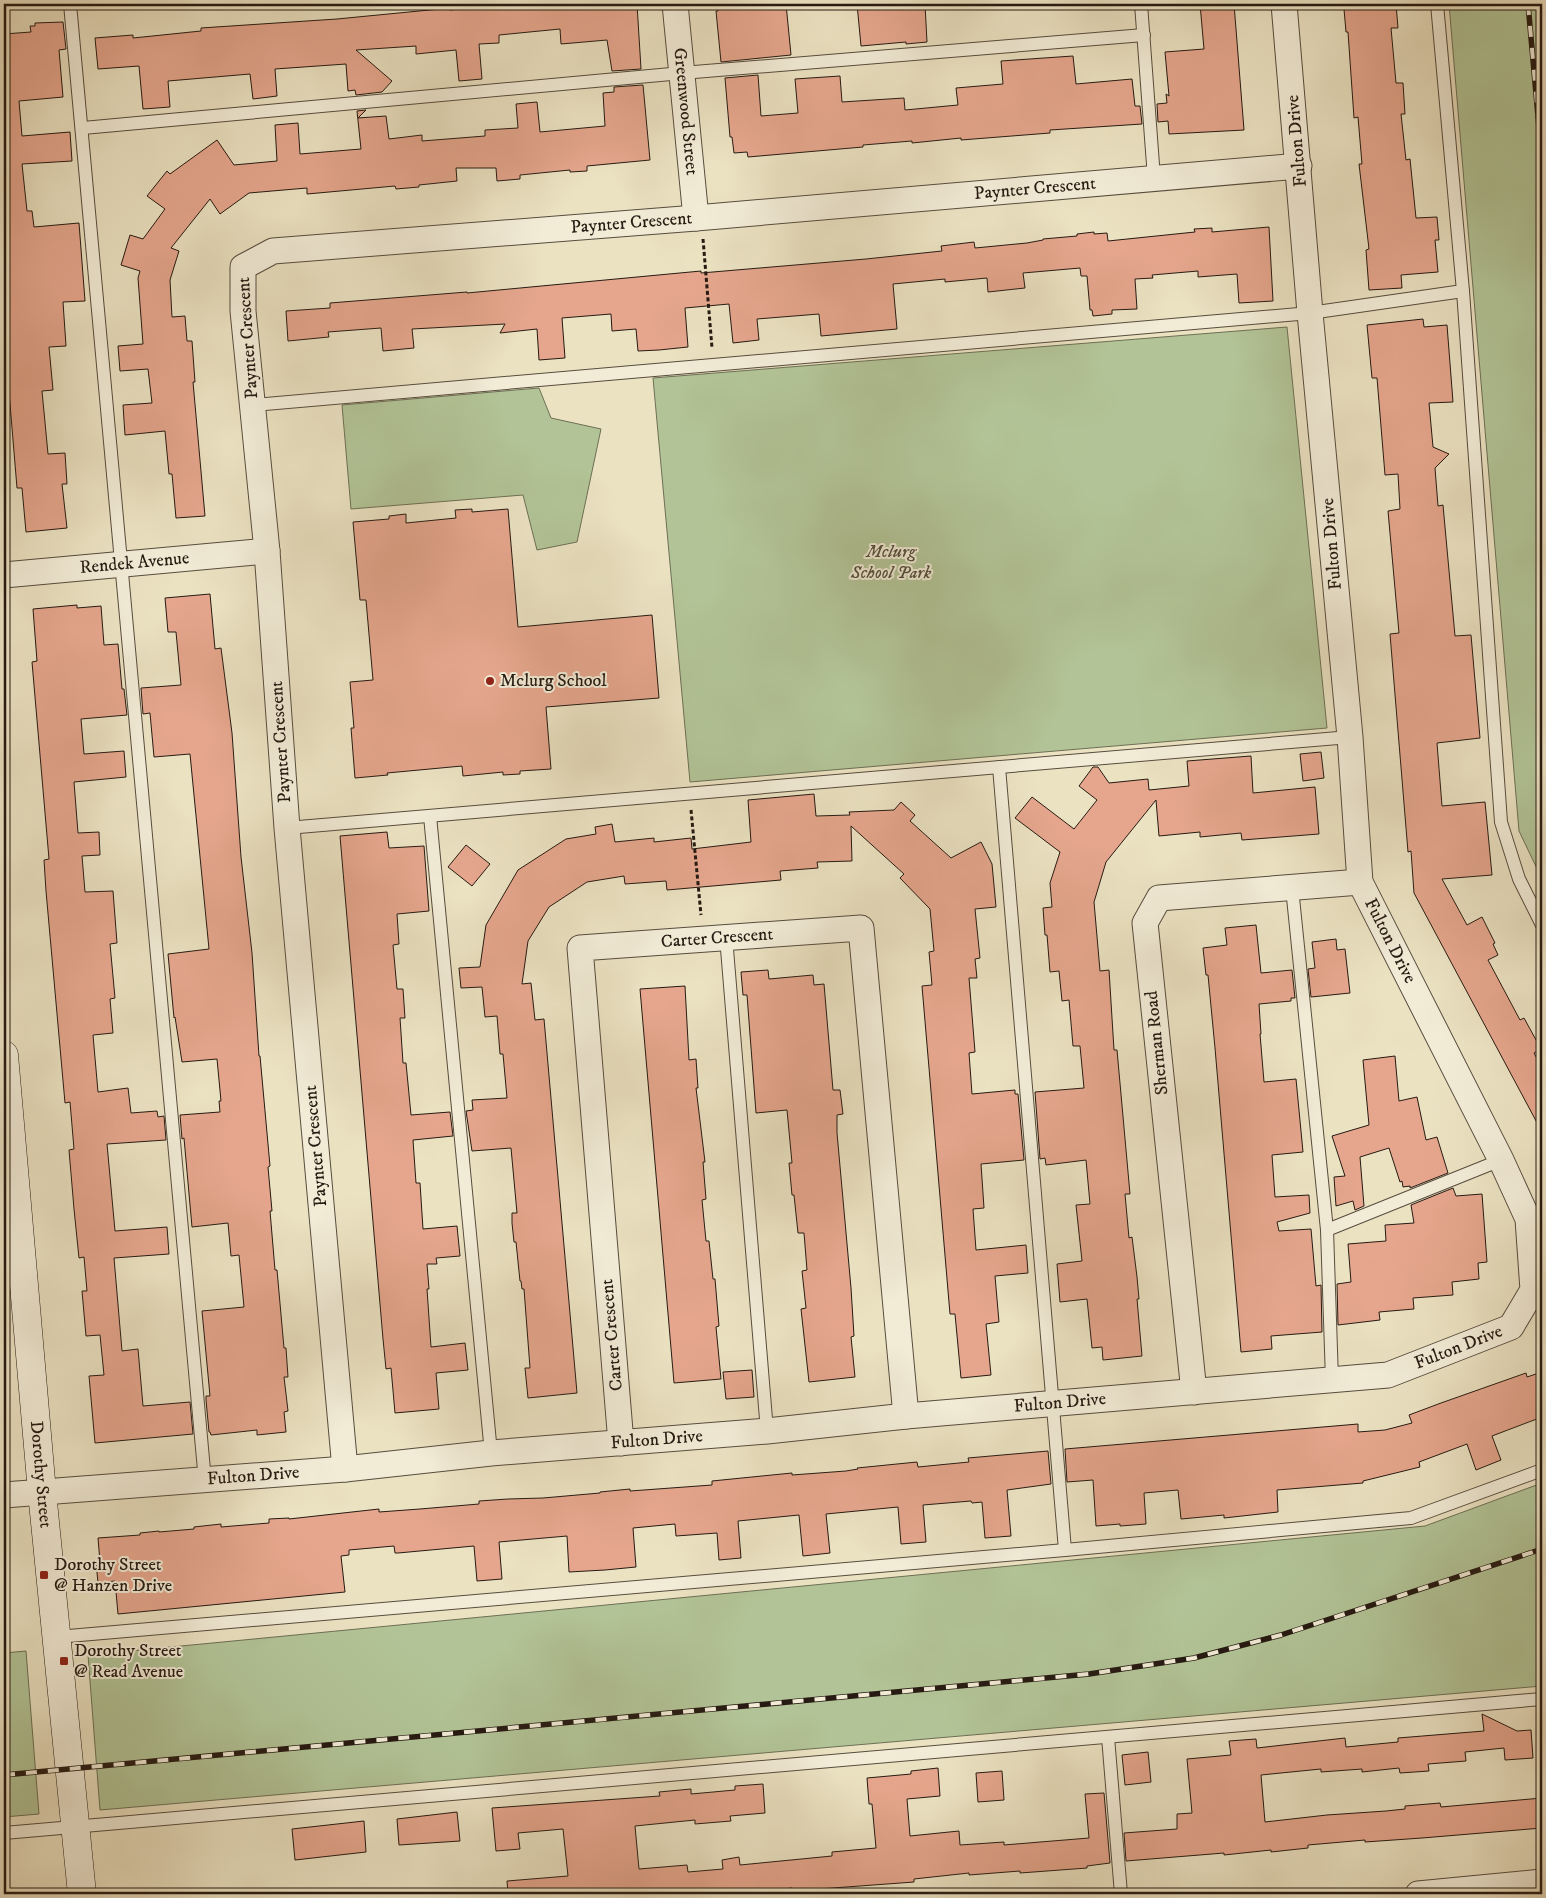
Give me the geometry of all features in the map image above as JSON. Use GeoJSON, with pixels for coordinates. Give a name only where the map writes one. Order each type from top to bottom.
{"type":"FeatureCollection","features":[{"type":"Feature","properties":{"kind":"street","name":"Greenwood Street"},"geometry":{"type":"LineString","coordinates":[[676,4],[699,218]]}},
{"type":"Feature","properties":{"kind":"street","name":"Fulton Drive"},"geometry":{"type":"LineString","coordinates":[[4,1495],[345,1469],[491,1453],[767,1431],[906,1416],[1388,1375],[1511,1326],[1538,1290],[1528,1219],[1501,1160],[1360,882],[1350,737],[1310,313],[1284,4]]}},
{"type":"Feature","properties":{"kind":"street","name":"Paynter Crescent"},"geometry":{"type":"LineString","coordinates":[[345,1469],[287,828],[267,551],[243,311],[243,267],[272,252],[699,218],[1299,166]]}},
{"type":"Feature","properties":{"kind":"street","name":"Rendek Avenue"},"geometry":{"type":"LineString","coordinates":[[4,575],[267,551]]}},
{"type":"Feature","properties":{"kind":"street","name":"Sherman Road"},"geometry":{"type":"LineString","coordinates":[[1194,1392],[1145,923],[1159,898],[1360,882]]}},
{"type":"Feature","properties":{"kind":"street","name":"Carter Crescent"},"geometry":{"type":"LineString","coordinates":[[621,1443],[580,948],[861,928],[906,1416]]}},
{"type":"Feature","properties":{"kind":"street","name":"Dorothy Street"},"geometry":{"type":"LineString","coordinates":[[4,1055],[10,1196],[57,1637],[82,1894]]}},
{"type":"Feature","properties":{"kind":"street"},"geometry":{"type":"LineString","coordinates":[[1418,1894],[1542,1882]]}},
{"type":"Feature","properties":{"kind":"lane"},"geometry":{"type":"LineString","coordinates":[[70,4],[83,128],[205,1481]]}},
{"type":"Feature","properties":{"kind":"lane"},"geometry":{"type":"LineString","coordinates":[[1141,4],[1154,178]]}},
{"type":"Feature","properties":{"kind":"lane"},"geometry":{"type":"LineString","coordinates":[[1437,4],[1463,291],[1501,822],[1518,879],[1542,925]]}},
{"type":"Feature","properties":{"kind":"lane"},"geometry":{"type":"LineString","coordinates":[[83,128],[682,73],[1144,35]]}},
{"type":"Feature","properties":{"kind":"lane"},"geometry":{"type":"LineString","coordinates":[[253,405],[1310,313],[1463,291]]}},
{"type":"Feature","properties":{"kind":"lane"},"geometry":{"type":"LineString","coordinates":[[287,828],[1350,737]]}},
{"type":"Feature","properties":{"kind":"lane"},"geometry":{"type":"LineString","coordinates":[[999,767],[1065,1550]]}},
{"type":"Feature","properties":{"kind":"lane"},"geometry":{"type":"LineString","coordinates":[[430,816],[491,1453]]}},
{"type":"Feature","properties":{"kind":"lane"},"geometry":{"type":"LineString","coordinates":[[1292,888],[1327,1230],[1332,1380]]}},
{"type":"Feature","properties":{"kind":"lane"},"geometry":{"type":"LineString","coordinates":[[715,938],[767,1431]]}},
{"type":"Feature","properties":{"kind":"lane"},"geometry":{"type":"LineString","coordinates":[[1327,1230],[1501,1160]]}},
{"type":"Feature","properties":{"kind":"lane"},"geometry":{"type":"LineString","coordinates":[[57,1637],[1065,1550],[1411,1518],[1542,1470]]}},
{"type":"Feature","properties":{"kind":"lane"},"geometry":{"type":"LineString","coordinates":[[4,1833],[1542,1699]]}},
{"type":"Feature","properties":{"kind":"lane"},"geometry":{"type":"LineString","coordinates":[[1108,1737],[1120,1894]]}},
{"type":"Feature","properties":{"kind":"path"},"geometry":{"type":"LineString","coordinates":[[699,218],[713,364]]}},
{"type":"Feature","properties":{"kind":"path"},"geometry":{"type":"LineString","coordinates":[[689,794],[715,938]]}},
{"type":"Feature","properties":{"kind":"green space"},"geometry":{"type":"Polygon","coordinates":[[[1449,4],[1542,4],[1542,879],[1519,831],[1449,4]]]}},
{"type":"Feature","properties":{"kind":"green space","name":"Mclurg School Park"},"geometry":{"type":"Polygon","coordinates":[[[1287,327],[1327,728],[690,782],[653,378],[1287,327]]]}},
{"type":"Feature","properties":{"kind":"green space"},"geometry":{"type":"Polygon","coordinates":[[[539,388],[551,418],[601,429],[577,542],[537,550],[523,495],[351,509],[342,405],[539,388]]]}},
{"type":"Feature","properties":{"kind":"green space"},"geometry":{"type":"Polygon","coordinates":[[[1542,1483],[1542,1686],[100,1810],[88,1655],[1425,1526],[1542,1483]]]}},
{"type":"Feature","properties":{"kind":"green space"},"geometry":{"type":"Polygon","coordinates":[[[26,1651],[39,1814],[4,1817],[4,1653],[26,1651]]]}},
{"type":"Feature","properties":{"kind":"building"},"geometry":{"type":"Polygon","coordinates":[[[506,4],[637,4],[641,69],[612,71],[607,40],[561,44],[560,29],[499,35],[499,43],[479,44],[482,79],[459,81],[456,50],[416,54],[416,46],[356,50],[392,81],[382,92],[356,95],[355,90],[348,91],[346,64],[275,69],[277,96],[253,99],[250,74],[168,81],[170,107],[143,109],[139,66],[98,69],[95,38],[133,35],[133,38],[201,31],[201,28],[337,19],[506,4]]]}},
{"type":"Feature","properties":{"kind":"building"},"geometry":{"type":"Polygon","coordinates":[[[717,4],[786,4],[791,55],[721,62],[717,4]]]}},
{"type":"Feature","properties":{"kind":"building"},"geometry":{"type":"Polygon","coordinates":[[[857,4],[925,4],[927,42],[861,46],[857,4]]]}},
{"type":"Feature","properties":{"kind":"building"},"geometry":{"type":"Polygon","coordinates":[[[1200,4],[1234,4],[1244,130],[1169,134],[1168,121],[1158,122],[1157,104],[1167,103],[1166,94],[1169,96],[1165,52],[1204,49],[1200,4]]]}},
{"type":"Feature","properties":{"kind":"building"},"geometry":{"type":"Polygon","coordinates":[[[1361,4],[1396,4],[1398,28],[1391,28],[1396,83],[1403,83],[1405,114],[1401,114],[1406,160],[1410,159],[1416,218],[1437,217],[1439,240],[1435,240],[1438,272],[1401,275],[1402,288],[1369,290],[1366,250],[1369,249],[1359,164],[1362,164],[1358,117],[1354,118],[1348,32],[1346,32],[1344,9],[1362,8],[1361,4]]]}},
{"type":"Feature","properties":{"kind":"building"},"geometry":{"type":"Polygon","coordinates":[[[63,22],[66,49],[59,50],[63,97],[19,101],[22,136],[70,132],[72,161],[22,164],[27,211],[32,211],[34,227],[79,223],[85,301],[63,302],[66,346],[49,347],[53,390],[42,391],[48,454],[65,453],[67,484],[62,484],[67,528],[26,532],[22,488],[17,488],[4,332],[4,34],[31,32],[30,26],[35,26],[35,23],[63,22]]]}},
{"type":"Feature","properties":{"kind":"building"},"geometry":{"type":"Polygon","coordinates":[[[1073,56],[1076,84],[1132,79],[1135,106],[1140,106],[1142,124],[1050,130],[1050,133],[961,140],[961,138],[863,145],[863,147],[748,157],[747,152],[734,153],[732,137],[730,137],[725,78],[758,75],[761,116],[798,113],[795,79],[840,76],[842,102],[904,98],[905,110],[958,105],[956,88],[1003,84],[1001,61],[1073,56]]]}},
{"type":"Feature","properties":{"kind":"building"},"geometry":{"type":"Polygon","coordinates":[[[643,85],[650,160],[587,166],[587,171],[570,172],[570,170],[520,175],[520,179],[497,181],[496,168],[456,168],[457,181],[419,185],[419,187],[396,189],[395,186],[307,194],[307,188],[249,193],[220,214],[210,199],[171,248],[179,251],[170,280],[172,317],[185,316],[187,341],[192,341],[195,382],[193,382],[205,516],[176,518],[172,474],[169,474],[165,431],[125,435],[123,405],[152,403],[148,369],[120,371],[118,346],[143,344],[138,278],[140,271],[121,265],[130,235],[143,239],[165,209],[147,196],[167,171],[170,174],[217,140],[234,165],[277,161],[275,125],[298,123],[300,154],[361,149],[357,111],[366,110],[358,118],[386,116],[389,139],[422,135],[422,141],[485,136],[485,130],[518,128],[516,104],[537,102],[540,132],[605,126],[603,93],[614,92],[614,87],[643,85]]]}},
{"type":"Feature","properties":{"kind":"building"},"geometry":{"type":"Polygon","coordinates":[[[1269,227],[1273,301],[1239,303],[1237,274],[1198,277],[1198,271],[1152,275],[1153,278],[1135,279],[1137,309],[1112,310],[1112,314],[1093,316],[1092,310],[1090,310],[1087,276],[1081,276],[1080,268],[1023,273],[1025,288],[988,292],[987,278],[945,282],[945,279],[893,284],[897,329],[821,336],[819,314],[757,319],[759,340],[733,343],[729,304],[685,308],[688,347],[659,350],[638,351],[636,329],[612,331],[611,314],[562,318],[565,358],[539,360],[537,329],[500,333],[505,324],[412,329],[414,348],[383,351],[381,328],[328,332],[329,337],[288,341],[286,311],[330,308],[330,303],[467,293],[701,271],[701,273],[866,259],[942,251],[941,246],[974,242],[975,248],[1027,243],[1094,232],[1094,234],[1107,233],[1108,241],[1195,232],[1194,229],[1212,228],[1212,232],[1269,227]]]}},
{"type":"Feature","properties":{"kind":"building"},"geometry":{"type":"Polygon","coordinates":[[[1423,319],[1424,327],[1447,325],[1453,402],[1429,403],[1433,447],[1449,454],[1435,468],[1438,506],[1443,505],[1455,636],[1471,635],[1480,738],[1437,743],[1442,806],[1485,802],[1492,875],[1442,879],[1467,925],[1482,917],[1495,943],[1493,944],[1498,955],[1488,960],[1520,1020],[1524,1018],[1541,1049],[1534,1053],[1542,1068],[1542,1132],[1414,893],[1411,851],[1408,852],[1390,634],[1399,633],[1388,511],[1400,509],[1398,474],[1385,475],[1377,378],[1372,378],[1367,325],[1423,319]]]}},
{"type":"Feature","properties":{"kind":"building"},"geometry":{"type":"Polygon","coordinates":[[[472,509],[472,512],[508,509],[518,627],[652,615],[659,698],[546,707],[551,769],[520,771],[520,774],[503,775],[503,772],[463,776],[462,766],[355,778],[351,728],[354,728],[350,682],[373,680],[366,600],[360,600],[353,522],[389,519],[389,516],[406,514],[406,523],[456,518],[455,510],[472,509]]]}},
{"type":"Feature","properties":{"kind":"building"},"geometry":{"type":"Polygon","coordinates":[[[210,594],[215,649],[221,648],[232,733],[241,857],[252,953],[259,1056],[270,1166],[268,1167],[272,1211],[270,1211],[275,1270],[277,1270],[288,1377],[284,1377],[288,1411],[284,1412],[286,1432],[257,1435],[257,1430],[211,1435],[209,1432],[206,1396],[210,1396],[202,1311],[244,1307],[239,1255],[231,1256],[228,1223],[192,1227],[184,1138],[182,1139],[180,1115],[220,1112],[219,1101],[221,1101],[217,1059],[182,1062],[174,1018],[168,954],[209,949],[190,754],[154,757],[150,713],[143,714],[141,688],[181,685],[176,632],[168,632],[165,598],[210,594]]]}},
{"type":"Feature","properties":{"kind":"building"},"geometry":{"type":"Polygon","coordinates":[[[77,605],[77,608],[101,606],[104,645],[118,644],[122,689],[124,689],[127,715],[81,719],[84,754],[124,751],[126,777],[74,782],[78,833],[99,832],[100,855],[82,856],[85,892],[113,891],[117,943],[110,944],[115,998],[110,999],[113,1033],[93,1035],[98,1092],[128,1088],[131,1113],[157,1111],[158,1117],[164,1116],[166,1140],[107,1144],[115,1231],[167,1227],[169,1254],[114,1258],[122,1351],[138,1349],[143,1406],[190,1402],[193,1434],[95,1443],[89,1376],[104,1375],[100,1335],[86,1336],[82,1291],[87,1291],[84,1257],[79,1258],[69,1150],[74,1149],[70,1102],[65,1103],[46,891],[44,860],[49,859],[32,662],[37,661],[33,609],[77,605]]]}},
{"type":"Feature","properties":{"kind":"building"},"geometry":{"type":"Polygon","coordinates":[[[1321,752],[1324,778],[1303,781],[1300,754],[1321,752]]]}},
{"type":"Feature","properties":{"kind":"building"},"geometry":{"type":"Polygon","coordinates":[[[1251,756],[1253,793],[1315,787],[1319,834],[1242,840],[1241,833],[1200,837],[1200,832],[1159,836],[1156,800],[1106,862],[1094,902],[1100,971],[1109,970],[1114,1050],[1117,1050],[1130,1194],[1125,1194],[1129,1238],[1132,1237],[1137,1277],[1142,1356],[1103,1360],[1102,1347],[1092,1348],[1087,1299],[1060,1302],[1057,1264],[1082,1261],[1076,1205],[1090,1204],[1086,1160],[1046,1165],[1045,1158],[1040,1159],[1035,1092],[1084,1088],[1080,1046],[1073,1046],[1069,1000],[1062,1001],[1059,971],[1050,972],[1047,935],[1045,935],[1043,908],[1052,907],[1050,883],[1060,852],[1015,818],[1032,797],[1074,829],[1097,800],[1079,786],[1093,767],[1098,767],[1109,783],[1148,779],[1149,790],[1189,786],[1187,761],[1251,756]]]}},
{"type":"Feature","properties":{"kind":"building"},"geometry":{"type":"Polygon","coordinates":[[[814,794],[816,816],[850,815],[849,812],[894,810],[901,802],[915,815],[910,821],[951,858],[981,842],[992,864],[996,907],[975,909],[980,958],[975,959],[977,978],[969,978],[975,1052],[969,1053],[972,1094],[1015,1090],[1015,1094],[1018,1094],[1024,1160],[981,1164],[984,1208],[973,1209],[976,1250],[1026,1245],[1028,1273],[995,1276],[999,1322],[986,1324],[991,1375],[961,1378],[955,1314],[950,1314],[922,986],[932,985],[929,952],[934,951],[930,909],[900,878],[904,874],[851,826],[852,861],[817,862],[818,868],[780,871],[781,880],[667,890],[666,881],[625,884],[624,876],[587,882],[549,907],[528,941],[522,984],[531,983],[535,1020],[544,1019],[577,1393],[528,1398],[525,1368],[530,1368],[524,1289],[522,1289],[520,1281],[512,1223],[512,1213],[517,1213],[511,1148],[472,1151],[466,1111],[473,1110],[472,1100],[507,1098],[503,1054],[500,1054],[497,1016],[485,1017],[482,987],[461,988],[459,968],[480,967],[486,925],[518,870],[566,839],[596,834],[595,827],[612,824],[615,842],[654,838],[654,842],[691,838],[692,849],[751,842],[748,800],[814,794]]]}},
{"type":"Feature","properties":{"kind":"building"},"geometry":{"type":"Polygon","coordinates":[[[387,832],[389,848],[424,846],[429,911],[397,914],[399,944],[393,945],[397,989],[403,989],[405,1018],[400,1018],[403,1063],[406,1063],[411,1115],[450,1112],[453,1136],[413,1140],[416,1183],[420,1183],[423,1229],[457,1226],[460,1256],[436,1258],[437,1264],[427,1264],[431,1347],[465,1343],[468,1370],[436,1373],[439,1409],[395,1413],[391,1368],[386,1369],[383,1339],[340,836],[387,832]]]}},
{"type":"Feature","properties":{"kind":"building"},"geometry":{"type":"Polygon","coordinates":[[[466,845],[490,864],[472,886],[448,867],[466,845]]]}},
{"type":"Feature","properties":{"kind":"building"},"geometry":{"type":"Polygon","coordinates":[[[1256,925],[1261,973],[1292,970],[1295,998],[1291,998],[1291,1001],[1259,1004],[1260,1034],[1264,1082],[1296,1079],[1303,1152],[1272,1155],[1275,1197],[1309,1195],[1310,1213],[1277,1222],[1279,1231],[1311,1229],[1316,1286],[1321,1285],[1322,1332],[1271,1336],[1272,1349],[1241,1352],[1215,1048],[1208,975],[1206,975],[1203,948],[1227,945],[1225,928],[1256,925]]]}},
{"type":"Feature","properties":{"kind":"building"},"geometry":{"type":"Polygon","coordinates":[[[1336,939],[1337,950],[1345,949],[1350,993],[1311,997],[1308,969],[1315,968],[1312,942],[1336,939]]]}},
{"type":"Feature","properties":{"kind":"building"},"geometry":{"type":"Polygon","coordinates":[[[768,970],[769,979],[813,975],[814,985],[824,984],[833,1090],[840,1090],[843,1114],[837,1115],[837,1133],[851,1288],[854,1336],[851,1337],[855,1377],[809,1382],[801,1309],[806,1308],[802,1271],[807,1270],[804,1233],[798,1233],[794,1195],[792,1195],[789,1163],[792,1163],[787,1110],[756,1113],[747,995],[743,995],[741,972],[768,970]]]}},
{"type":"Feature","properties":{"kind":"building"},"geometry":{"type":"Polygon","coordinates":[[[685,986],[689,1060],[696,1059],[698,1088],[696,1088],[705,1162],[703,1162],[706,1199],[702,1200],[706,1241],[709,1241],[713,1279],[715,1279],[719,1326],[716,1327],[721,1379],[674,1383],[640,989],[685,986]]]}},
{"type":"Feature","properties":{"kind":"building"},"geometry":{"type":"Polygon","coordinates":[[[1395,1056],[1399,1101],[1417,1097],[1426,1140],[1437,1137],[1448,1173],[1410,1188],[1410,1186],[1403,1187],[1389,1148],[1360,1157],[1364,1206],[1355,1210],[1353,1201],[1336,1206],[1334,1177],[1345,1176],[1332,1136],[1369,1125],[1363,1060],[1395,1056]]]}},
{"type":"Feature","properties":{"kind":"building"},"geometry":{"type":"Polygon","coordinates":[[[1453,1188],[1456,1196],[1482,1194],[1487,1262],[1478,1263],[1479,1279],[1452,1282],[1453,1295],[1413,1298],[1414,1309],[1379,1312],[1380,1320],[1338,1325],[1337,1284],[1351,1282],[1348,1244],[1386,1241],[1385,1225],[1414,1223],[1411,1205],[1453,1188]]]}},
{"type":"Feature","properties":{"kind":"building"},"geometry":{"type":"Polygon","coordinates":[[[752,1370],[754,1397],[726,1399],[723,1372],[752,1370]]]}},
{"type":"Feature","properties":{"kind":"building"},"geometry":{"type":"Polygon","coordinates":[[[1542,1372],[1542,1417],[1492,1436],[1501,1460],[1476,1470],[1467,1444],[1419,1462],[1420,1467],[1363,1481],[1363,1483],[1277,1490],[1278,1512],[1224,1518],[1224,1515],[1181,1519],[1178,1490],[1144,1493],[1146,1524],[1120,1526],[1120,1524],[1096,1526],[1093,1480],[1067,1482],[1065,1449],[1358,1424],[1358,1432],[1385,1430],[1412,1423],[1409,1415],[1441,1403],[1526,1373],[1527,1377],[1542,1372]]]}},
{"type":"Feature","properties":{"kind":"building"},"geometry":{"type":"Polygon","coordinates":[[[1048,1451],[1051,1484],[1007,1490],[1011,1536],[985,1538],[982,1502],[972,1503],[971,1501],[923,1505],[926,1542],[901,1544],[898,1507],[826,1514],[830,1553],[803,1556],[799,1515],[738,1521],[741,1558],[719,1560],[717,1533],[676,1536],[675,1524],[633,1528],[636,1567],[569,1572],[567,1536],[499,1542],[502,1579],[477,1581],[474,1546],[395,1553],[394,1546],[349,1550],[349,1555],[341,1556],[345,1592],[118,1614],[115,1581],[98,1583],[96,1562],[100,1562],[98,1538],[194,1529],[194,1527],[221,1524],[221,1527],[269,1523],[269,1519],[289,1519],[379,1509],[379,1512],[479,1504],[479,1501],[543,1498],[630,1489],[630,1491],[712,1485],[712,1481],[792,1473],[792,1475],[846,1471],[857,1468],[917,1462],[918,1467],[969,1462],[968,1458],[1048,1451]]]}},
{"type":"Feature","properties":{"kind":"building"},"geometry":{"type":"Polygon","coordinates":[[[1482,1714],[1517,1731],[1531,1730],[1533,1758],[1505,1760],[1504,1748],[1465,1752],[1466,1761],[1428,1764],[1429,1771],[1400,1773],[1399,1768],[1362,1772],[1362,1769],[1321,1772],[1321,1769],[1261,1775],[1265,1822],[1405,1809],[1405,1806],[1440,1803],[1441,1807],[1542,1798],[1542,1828],[1308,1845],[1308,1848],[1271,1852],[1271,1850],[1126,1861],[1124,1833],[1177,1829],[1177,1814],[1192,1813],[1187,1759],[1231,1755],[1229,1741],[1256,1739],[1257,1748],[1345,1738],[1346,1747],[1398,1742],[1398,1738],[1484,1731],[1482,1714]]]}},
{"type":"Feature","properties":{"kind":"building"},"geometry":{"type":"Polygon","coordinates":[[[1148,1752],[1151,1782],[1125,1785],[1122,1755],[1148,1752]]]}},
{"type":"Feature","properties":{"kind":"building"},"geometry":{"type":"Polygon","coordinates":[[[938,1768],[940,1796],[907,1799],[910,1836],[959,1831],[960,1845],[1004,1842],[1004,1845],[1089,1838],[1085,1794],[1104,1793],[1110,1863],[1087,1866],[1087,1868],[1020,1873],[1020,1871],[969,1875],[969,1873],[914,1879],[914,1882],[792,1891],[792,1888],[742,1894],[508,1894],[507,1881],[568,1876],[563,1829],[518,1833],[520,1849],[496,1851],[492,1808],[660,1796],[659,1792],[691,1789],[691,1794],[735,1790],[735,1786],[763,1784],[765,1813],[730,1816],[731,1821],[695,1824],[695,1820],[635,1826],[639,1869],[687,1865],[688,1872],[723,1869],[722,1860],[739,1857],[740,1865],[832,1856],[832,1852],[876,1848],[872,1804],[869,1804],[867,1778],[911,1774],[911,1771],[938,1768]]]}},
{"type":"Feature","properties":{"kind":"building"},"geometry":{"type":"Polygon","coordinates":[[[1002,1771],[1004,1800],[978,1802],[976,1773],[1002,1771]]]}},
{"type":"Feature","properties":{"kind":"building"},"geometry":{"type":"Polygon","coordinates":[[[457,1812],[460,1841],[399,1845],[397,1819],[457,1812]]]}},
{"type":"Feature","properties":{"kind":"building"},"geometry":{"type":"Polygon","coordinates":[[[364,1821],[366,1852],[295,1860],[292,1829],[364,1821]]]}},
{"type":"Feature","properties":{"kind":"railway"},"geometry":{"type":"LineString","coordinates":[[1528,4],[1542,161]]}},
{"type":"Feature","properties":{"kind":"railway"},"geometry":{"type":"LineString","coordinates":[[4,1775],[1089,1674],[1194,1658],[1281,1635],[1542,1549]]}},
{"type":"Feature","properties":{"kind":"place","name":"Mclurg School"},"geometry":{"type":"Point","coordinates":[490,681]}},
{"type":"Feature","properties":{"kind":"place","name":"Dorothy Street @ Hanzen Drive"},"geometry":{"type":"Point","coordinates":[44,1575]}},
{"type":"Feature","properties":{"kind":"place","name":"Dorothy Street @ Read Avenue"},"geometry":{"type":"Point","coordinates":[64,1661]}}]}
